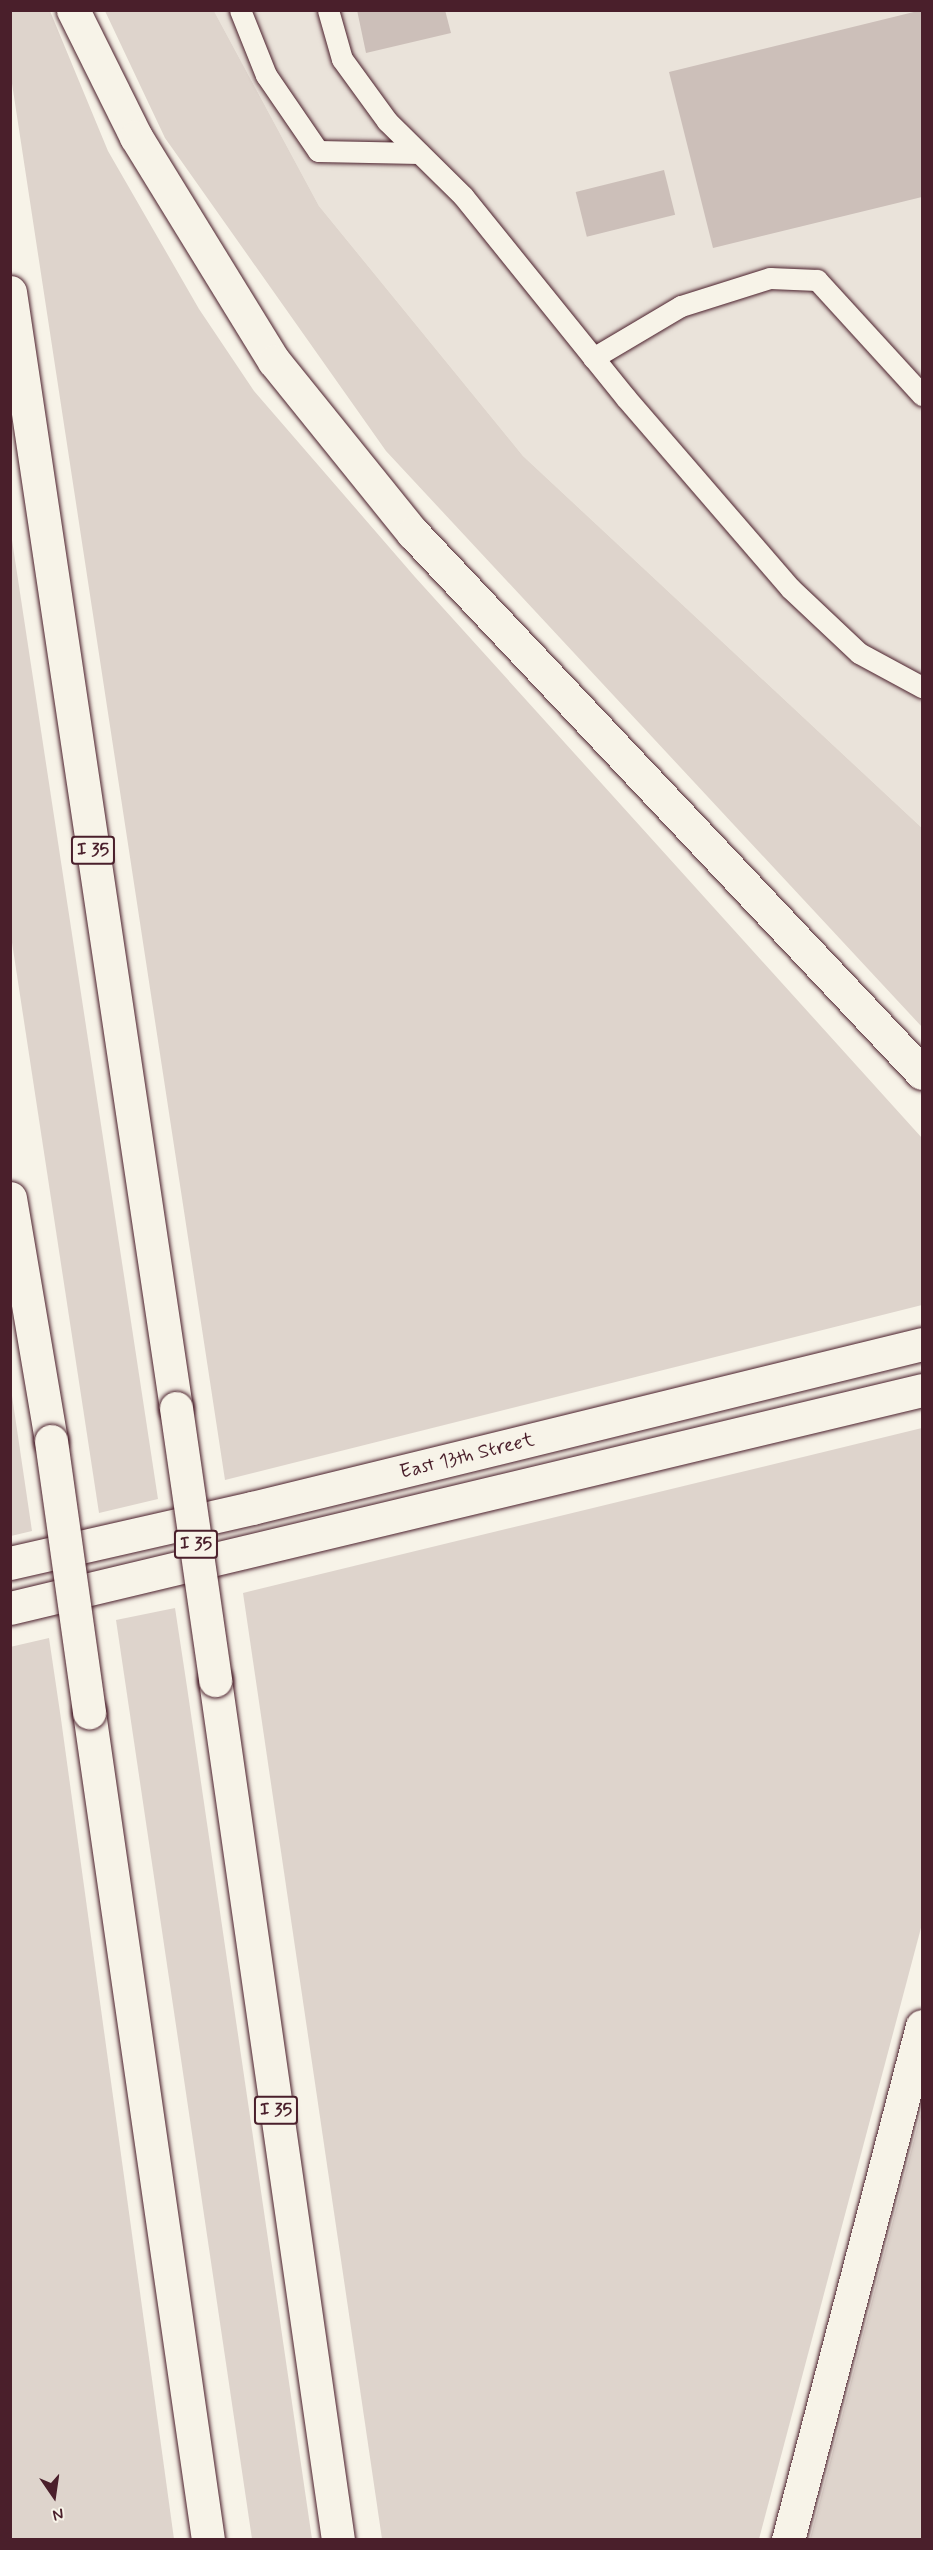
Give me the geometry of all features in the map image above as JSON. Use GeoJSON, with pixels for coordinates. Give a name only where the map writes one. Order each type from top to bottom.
{"type":"FeatureCollection","features":[{"type":"Feature","properties":{"kind":"main road"},"geometry":{"type":"LineString","coordinates":[[73,10],[136,137],[274,361],[413,533],[922,1073]]}},
{"type":"Feature","properties":{"kind":"main road","name":"I 35"},"geometry":{"type":"LineString","coordinates":[[10,292],[176,1408],[338,2540]]}},
{"type":"Feature","properties":{"kind":"main road"},"geometry":{"type":"LineString","coordinates":[[10,1198],[51,1441],[208,2540]]}},
{"type":"Feature","properties":{"kind":"main road","name":"East 13th Street"},"geometry":{"type":"LineString","coordinates":[[10,1563],[263,1505],[922,1344]]}},
{"type":"Feature","properties":{"kind":"main road","name":"East 13th Street"},"geometry":{"type":"LineString","coordinates":[[10,1608],[922,1390]]}},
{"type":"Feature","properties":{"kind":"main road"},"geometry":{"type":"LineString","coordinates":[[788,2540],[922,2026]]}},
{"type":"Feature","properties":{"kind":"lane"},"geometry":{"type":"LineString","coordinates":[[240,10],[266,75],[318,151],[419,153]]}},
{"type":"Feature","properties":{"kind":"lane"},"geometry":{"type":"LineString","coordinates":[[328,10],[342,59],[387,121],[463,196],[593,358],[790,588],[859,653],[922,687]]}},
{"type":"Feature","properties":{"kind":"lane"},"geometry":{"type":"LineString","coordinates":[[593,358],[681,306],[770,278],[817,280],[922,396]]}},
{"type":"Feature","properties":{"kind":"shaded area"},"geometry":{"type":"Polygon","coordinates":[[[10,11],[50,11],[108,151],[199,309],[254,391],[415,577],[922,1138],[922,1305],[225,1480],[11,77],[10,11]]]}},
{"type":"Feature","properties":{"kind":"shaded area"},"geometry":{"type":"Polygon","coordinates":[[[105,11],[214,11],[319,206],[523,456],[922,828],[922,1027],[386,451],[165,138],[105,11]]]}},
{"type":"Feature","properties":{"kind":"shaded area"},"geometry":{"type":"Polygon","coordinates":[[[214,11],[922,11],[922,828],[523,456],[319,206],[214,11]]]}},
{"type":"Feature","properties":{"kind":"shaded area"},"geometry":{"type":"Polygon","coordinates":[[[10,527],[158,1499],[99,1513],[11,936],[10,527]]]}},
{"type":"Feature","properties":{"kind":"shaded area"},"geometry":{"type":"Polygon","coordinates":[[[11,1389],[32,1531],[10,1536],[11,1389]]]}},
{"type":"Feature","properties":{"kind":"shaded area"},"geometry":{"type":"Polygon","coordinates":[[[922,1428],[922,1924],[759,2539],[382,2539],[243,1593],[922,1428]]]}},
{"type":"Feature","properties":{"kind":"shaded area"},"geometry":{"type":"Polygon","coordinates":[[[175,1608],[312,2539],[252,2539],[116,1620],[175,1608]]]}},
{"type":"Feature","properties":{"kind":"shaded area"},"geometry":{"type":"Polygon","coordinates":[[[49,1638],[174,2539],[11,2539],[10,1647],[49,1638]]]}},
{"type":"Feature","properties":{"kind":"shaded area"},"geometry":{"type":"Polygon","coordinates":[[[922,2109],[922,2539],[810,2539],[922,2109]]]}},
{"type":"Feature","properties":{"kind":"building"},"geometry":{"type":"Polygon","coordinates":[[[357,10],[445,10],[451,33],[366,53],[357,10]]]}},
{"type":"Feature","properties":{"kind":"building"},"geometry":{"type":"Polygon","coordinates":[[[922,10],[922,197],[713,248],[669,72],[922,10]]]}},
{"type":"Feature","properties":{"kind":"building"},"geometry":{"type":"Polygon","coordinates":[[[664,170],[675,215],[587,237],[576,192],[664,170]]]}}]}
